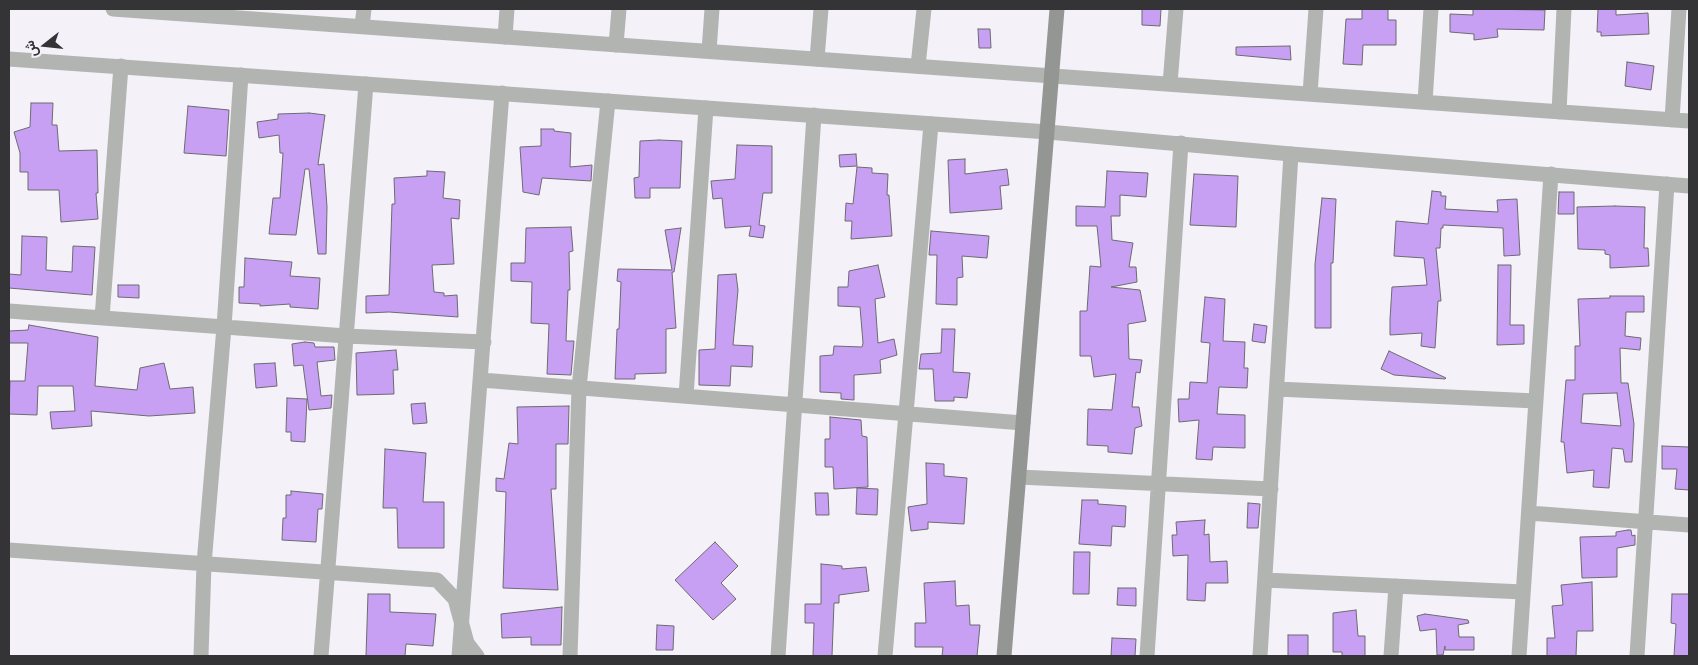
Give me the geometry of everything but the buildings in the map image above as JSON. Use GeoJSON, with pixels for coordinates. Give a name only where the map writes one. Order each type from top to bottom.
{"type":"FeatureCollection","features":[{"type":"Feature","properties":{"kind":"main road"},"geometry":{"type":"LineString","coordinates":[[1004,656],[1057,9]]}},
{"type":"Feature","properties":{"kind":"street"},"geometry":{"type":"LineString","coordinates":[[113,9],[241,13],[362,26],[505,37],[1689,121]]}},
{"type":"Feature","properties":{"kind":"street"},"geometry":{"type":"LineString","coordinates":[[362,26],[364,9]]}},
{"type":"Feature","properties":{"kind":"street"},"geometry":{"type":"LineString","coordinates":[[505,37],[507,9]]}},
{"type":"Feature","properties":{"kind":"street"},"geometry":{"type":"LineString","coordinates":[[616,45],[619,9]]}},
{"type":"Feature","properties":{"kind":"street"},"geometry":{"type":"LineString","coordinates":[[709,51],[712,9]]}},
{"type":"Feature","properties":{"kind":"street"},"geometry":{"type":"LineString","coordinates":[[817,59],[821,9]]}},
{"type":"Feature","properties":{"kind":"street"},"geometry":{"type":"LineString","coordinates":[[918,66],[924,9]]}},
{"type":"Feature","properties":{"kind":"street"},"geometry":{"type":"LineString","coordinates":[[1170,84],[1176,9]]}},
{"type":"Feature","properties":{"kind":"street"},"geometry":{"type":"LineString","coordinates":[[1310,94],[1316,9]]}},
{"type":"Feature","properties":{"kind":"street"},"geometry":{"type":"LineString","coordinates":[[1425,102],[1431,9]]}},
{"type":"Feature","properties":{"kind":"street"},"geometry":{"type":"LineString","coordinates":[[1559,112],[1564,9]]}},
{"type":"Feature","properties":{"kind":"street"},"geometry":{"type":"LineString","coordinates":[[1672,120],[1679,9]]}},
{"type":"Feature","properties":{"kind":"street"},"geometry":{"type":"LineString","coordinates":[[9,59],[1048,132],[1291,154],[1689,186]]}},
{"type":"Feature","properties":{"kind":"street"},"geometry":{"type":"LineString","coordinates":[[102,318],[121,66]]}},
{"type":"Feature","properties":{"kind":"street"},"geometry":{"type":"LineString","coordinates":[[202,656],[204,564],[224,327],[241,75]]}},
{"type":"Feature","properties":{"kind":"street"},"geometry":{"type":"LineString","coordinates":[[321,656],[326,572],[366,84]]}},
{"type":"Feature","properties":{"kind":"street"},"geometry":{"type":"LineString","coordinates":[[459,656],[463,628],[502,93]]}},
{"type":"Feature","properties":{"kind":"street"},"geometry":{"type":"LineString","coordinates":[[570,656],[579,388],[608,101]]}},
{"type":"Feature","properties":{"kind":"street"},"geometry":{"type":"LineString","coordinates":[[686,396],[706,108]]}},
{"type":"Feature","properties":{"kind":"street"},"geometry":{"type":"LineString","coordinates":[[778,656],[814,116]]}},
{"type":"Feature","properties":{"kind":"street"},"geometry":{"type":"LineString","coordinates":[[885,656],[931,124]]}},
{"type":"Feature","properties":{"kind":"street"},"geometry":{"type":"LineString","coordinates":[[1147,656],[1182,143]]}},
{"type":"Feature","properties":{"kind":"street"},"geometry":{"type":"LineString","coordinates":[[1260,656],[1291,154]]}},
{"type":"Feature","properties":{"kind":"street"},"geometry":{"type":"LineString","coordinates":[[1519,656],[1551,174]]}},
{"type":"Feature","properties":{"kind":"street"},"geometry":{"type":"LineString","coordinates":[[1637,656],[1667,184]]}},
{"type":"Feature","properties":{"kind":"street"},"geometry":{"type":"LineString","coordinates":[[9,311],[346,336],[484,342]]}},
{"type":"Feature","properties":{"kind":"street"},"geometry":{"type":"LineString","coordinates":[[481,380],[1024,423]]}},
{"type":"Feature","properties":{"kind":"street"},"geometry":{"type":"LineString","coordinates":[[1277,389],[1536,402]]}},
{"type":"Feature","properties":{"kind":"street"},"geometry":{"type":"LineString","coordinates":[[1019,477],[1271,489]]}},
{"type":"Feature","properties":{"kind":"street"},"geometry":{"type":"LineString","coordinates":[[1528,513],[1689,525]]}},
{"type":"Feature","properties":{"kind":"street"},"geometry":{"type":"LineString","coordinates":[[9,550],[437,580],[455,599],[467,643],[477,656]]}},
{"type":"Feature","properties":{"kind":"street"},"geometry":{"type":"LineString","coordinates":[[1265,580],[1523,592]]}},
{"type":"Feature","properties":{"kind":"street"},"geometry":{"type":"LineString","coordinates":[[1391,656],[1396,586]]}}]}
